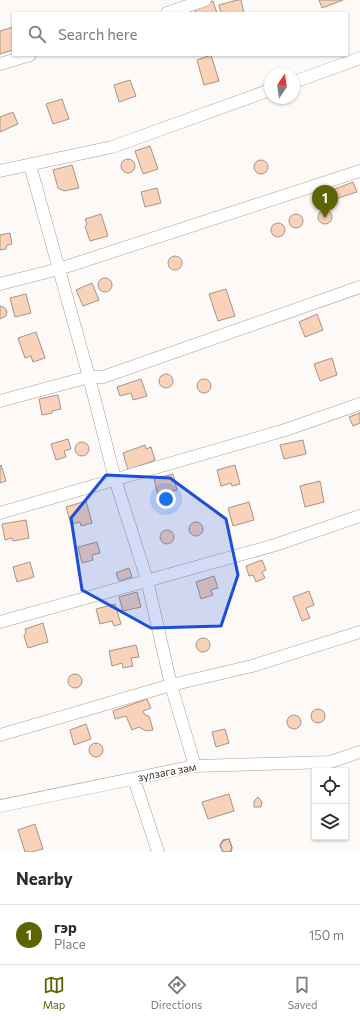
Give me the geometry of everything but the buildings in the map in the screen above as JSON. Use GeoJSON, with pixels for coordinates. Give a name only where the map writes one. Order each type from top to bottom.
{"type":"FeatureCollection","features":[{"type":"Feature","properties":{"kind":"street"},"geometry":{"type":"LineString","coordinates":[[169,12],[205,0]]}},
{"type":"Feature","properties":{"kind":"street"},"geometry":{"type":"LineString","coordinates":[[0,64],[27,56]]}},
{"type":"Feature","properties":{"kind":"street"},"geometry":{"type":"LineString","coordinates":[[300,80],[360,58]]}},
{"type":"Feature","properties":{"kind":"street"},"geometry":{"type":"LineString","coordinates":[[0,172],[112,148],[264,92]]}},
{"type":"Feature","properties":{"kind":"street"},"geometry":{"type":"LineString","coordinates":[[30,165],[89,377],[115,480],[147,580],[171,686],[195,766]]}},
{"type":"Feature","properties":{"kind":"street"},"geometry":{"type":"LineString","coordinates":[[0,284],[58,269],[360,171]]}},
{"type":"Feature","properties":{"kind":"street"},"geometry":{"type":"LineString","coordinates":[[0,401],[89,377],[103,377],[360,287]]}},
{"type":"Feature","properties":{"kind":"street"},"geometry":{"type":"LineString","coordinates":[[0,513],[285,430],[360,404]]}},
{"type":"Feature","properties":{"kind":"street"},"geometry":{"type":"LineString","coordinates":[[0,622],[276,545],[360,516]]}},
{"type":"Feature","properties":{"kind":"street"},"geometry":{"type":"LineString","coordinates":[[0,735],[171,686],[252,666],[360,632]]}},
{"type":"Feature","properties":{"kind":"street","name":"зулзага зам"},"geometry":{"type":"LineString","coordinates":[[0,806],[195,766],[330,762],[360,752]]}},
{"type":"Feature","properties":{"kind":"street"},"geometry":{"type":"LineString","coordinates":[[134,779],[158,852]]}},
{"type":"Feature","properties":{"kind":"highlighted area"},"geometry":{"type":"Polygon","coordinates":[[[106,475],[170,478],[226,519],[238,575],[221,626],[151,628],[82,590],[71,518],[106,475]]]}},
{"type":"Feature","properties":{"kind":"place","name":"гэр"},"geometry":{"type":"Point","coordinates":[325,218]}}]}
